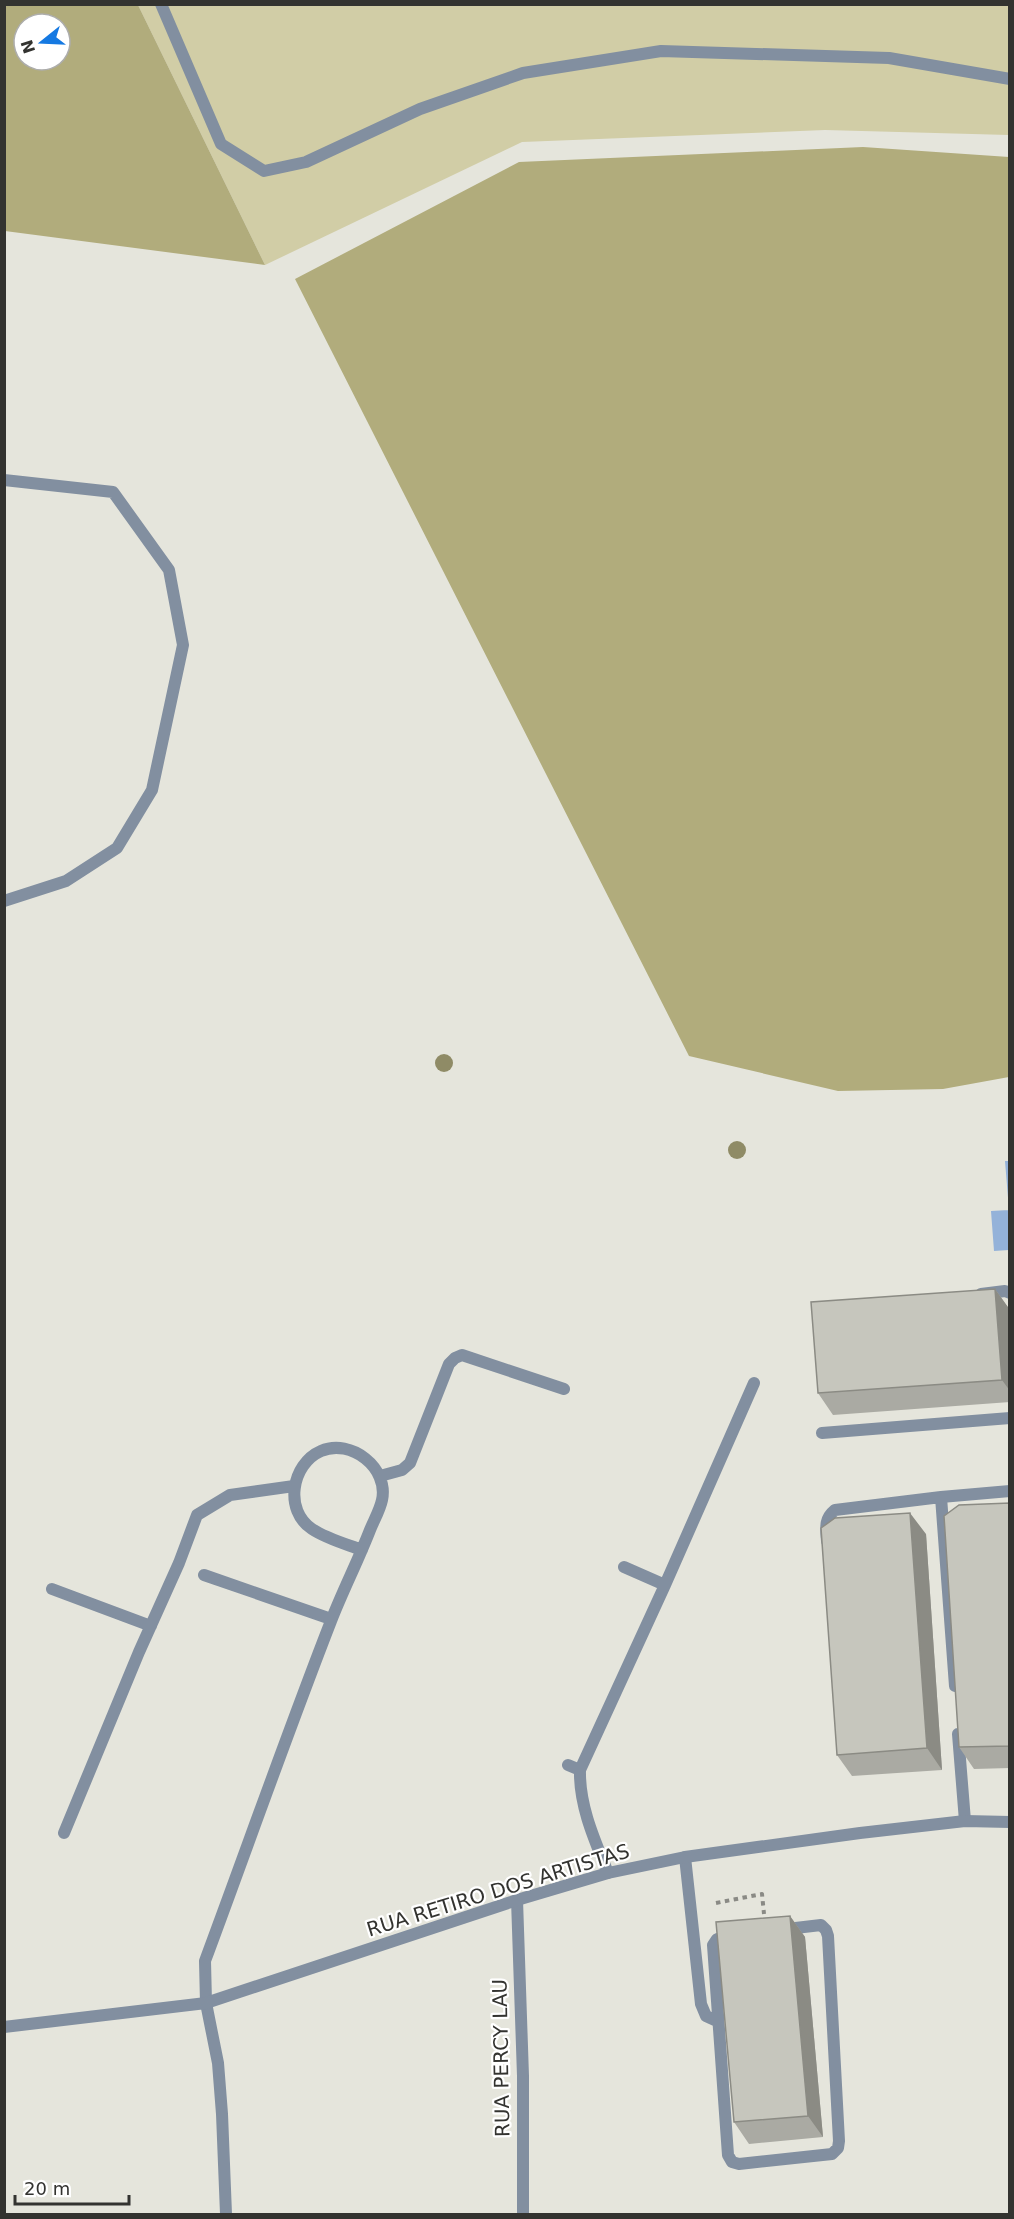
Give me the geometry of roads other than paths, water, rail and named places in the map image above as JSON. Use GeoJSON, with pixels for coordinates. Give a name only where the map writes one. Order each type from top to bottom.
{"type":"FeatureCollection","features":[{"type":"Feature","properties":{"kind":"street"},"geometry":{"type":"LineString","coordinates":[[161,4],[221,144],[264,171],[306,162],[420,109],[523,73],[661,51],[889,58],[1010,78]]}},
{"type":"Feature","properties":{"kind":"street"},"geometry":{"type":"LineString","coordinates":[[4,480],[113,492],[169,570],[183,645],[152,790],[117,848],[66,881],[4,901]]}},
{"type":"Feature","properties":{"kind":"street"},"geometry":{"type":"LineString","coordinates":[[970,1295],[1005,1291],[1010,1293]]}},
{"type":"Feature","properties":{"kind":"street"},"geometry":{"type":"LineString","coordinates":[[380,1476],[402,1470],[410,1463],[450,1364],[455,1358],[462,1355],[564,1389]]}},
{"type":"Feature","properties":{"kind":"street"},"geometry":{"type":"LineString","coordinates":[[608,1874],[594,1837],[574,1768],[665,1585],[754,1383]]}},
{"type":"Feature","properties":{"kind":"street"},"geometry":{"type":"LineString","coordinates":[[822,1433],[1010,1418]]}},
{"type":"Feature","properties":{"kind":"street"},"geometry":{"type":"LineString","coordinates":[[226,2214],[218,2063],[206,2003],[205,1961],[332,1620],[362,1550],[382,1499],[380,1476],[365,1457],[344,1448],[321,1451],[303,1465],[294,1486],[296,1510],[311,1528],[362,1550]]}},
{"type":"Feature","properties":{"kind":"street"},"geometry":{"type":"LineString","coordinates":[[64,1833],[197,1515],[230,1495],[294,1486]]}},
{"type":"Feature","properties":{"kind":"street"},"geometry":{"type":"LineString","coordinates":[[828,1558],[826,1524],[828,1516],[835,1510],[1010,1491]]}},
{"type":"Feature","properties":{"kind":"street"},"geometry":{"type":"LineString","coordinates":[[941,1497],[956,1697]]}},
{"type":"Feature","properties":{"kind":"street"},"geometry":{"type":"LineString","coordinates":[[624,1567],[665,1585]]}},
{"type":"Feature","properties":{"kind":"street"},"geometry":{"type":"LineString","coordinates":[[204,1575],[332,1620]]}},
{"type":"Feature","properties":{"kind":"street"},"geometry":{"type":"LineString","coordinates":[[52,1589],[151,1626]]}},
{"type":"Feature","properties":{"kind":"street"},"geometry":{"type":"LineString","coordinates":[[957,1720],[965,1821]]}},
{"type":"Feature","properties":{"kind":"street","name":"RUA RETIRO DOS ARTISTAS"},"geometry":{"type":"LineString","coordinates":[[4,2026],[206,2003],[517,1900],[608,1874],[685,1857],[965,1821],[1010,1822]]}},
{"type":"Feature","properties":{"kind":"street"},"geometry":{"type":"LineString","coordinates":[[685,1857],[701,2004],[705,2016],[717,2021]]}},
{"type":"Feature","properties":{"kind":"street","name":"RUA PERCY LAU"},"geometry":{"type":"LineString","coordinates":[[517,1900],[523,2076],[523,2214]]}},
{"type":"Feature","properties":{"kind":"street"},"geometry":{"type":"LineString","coordinates":[[744,1934],[717,1939],[713,1945],[728,2155],[732,2162],[739,2164],[832,2154],[838,2148],[828,1936],[821,1925],[787,1929]]}},
{"type":"Feature","properties":{"kind":"water"},"geometry":{"type":"Polygon","coordinates":[[[1005,1161],[1009,1161],[1009,1210],[1005,1161]]]}},
{"type":"Feature","properties":{"kind":"water"},"geometry":{"type":"Polygon","coordinates":[[[1009,1210],[1009,1250],[994,1251],[991,1211],[1009,1210]]]}}]}
